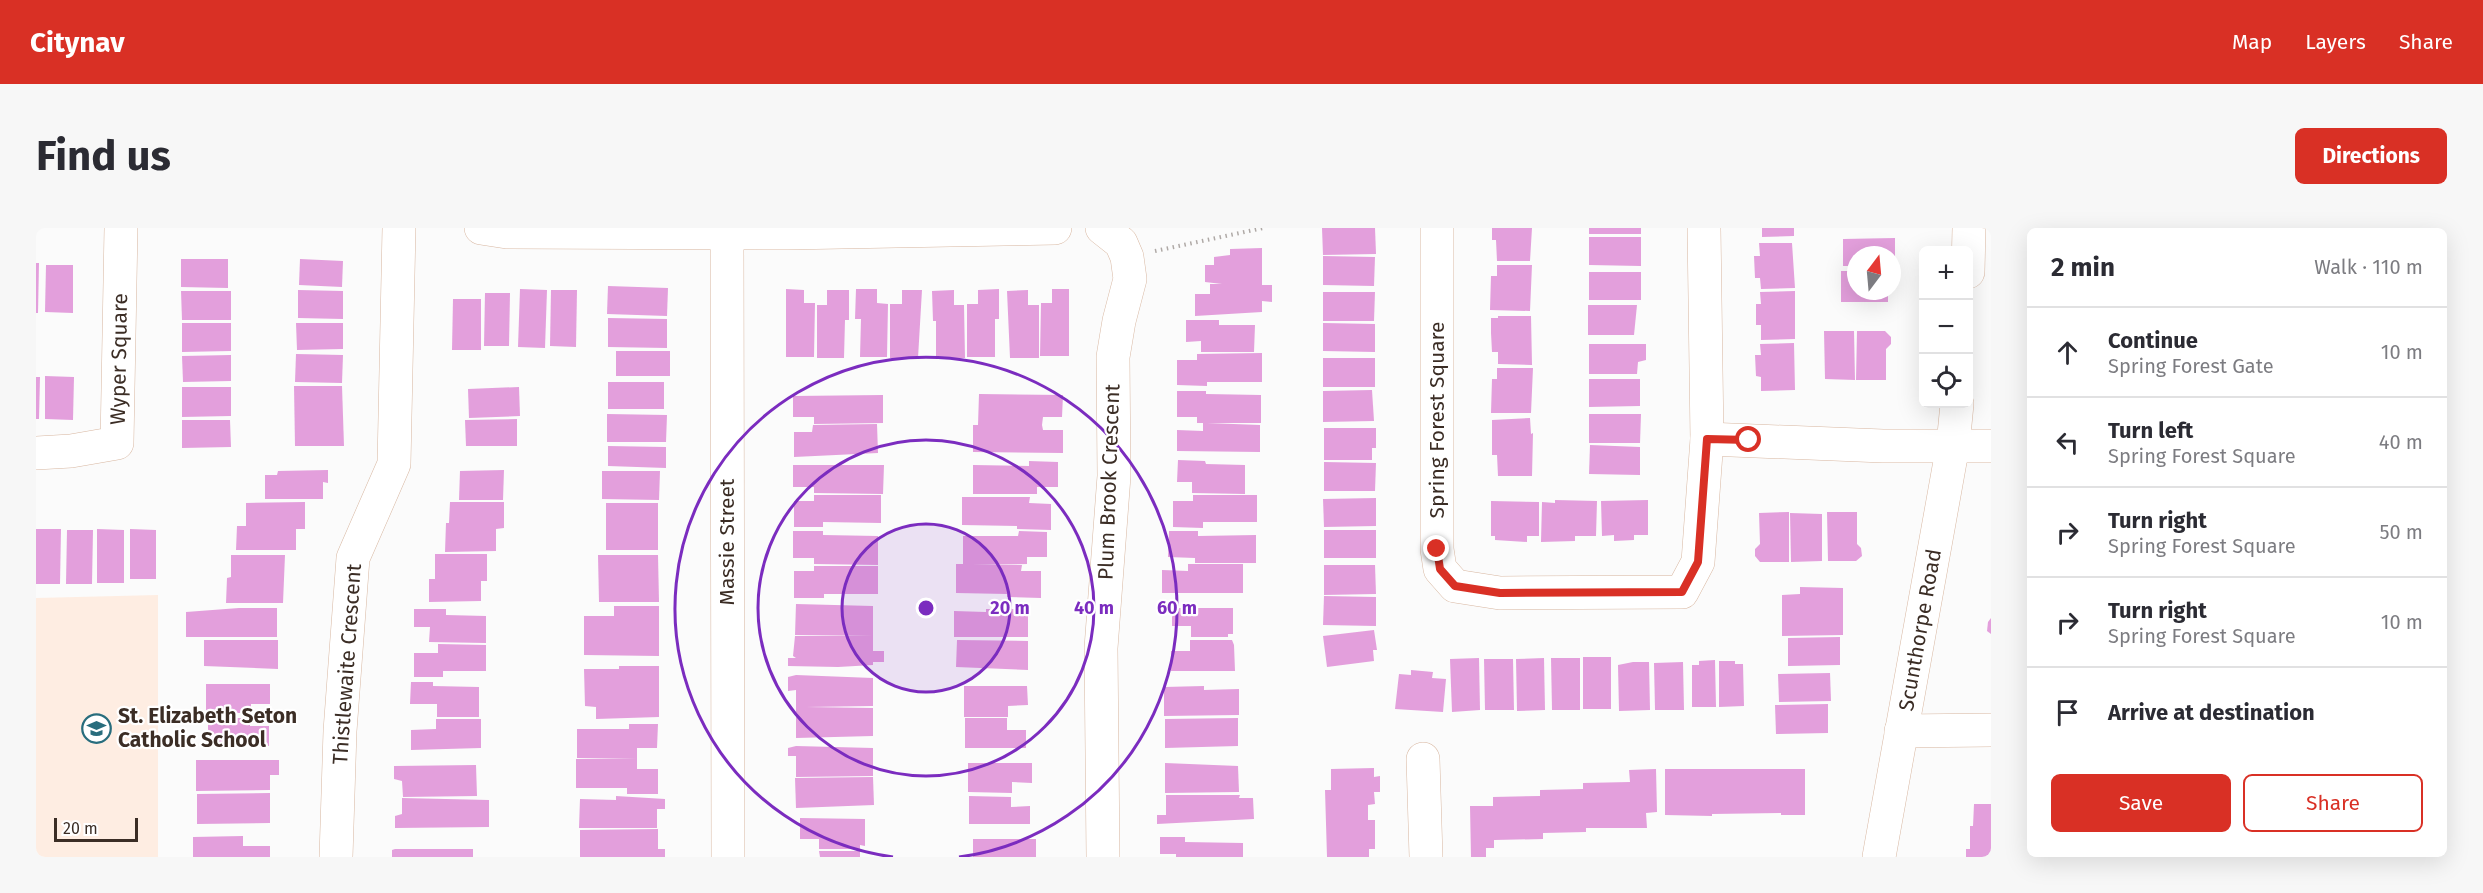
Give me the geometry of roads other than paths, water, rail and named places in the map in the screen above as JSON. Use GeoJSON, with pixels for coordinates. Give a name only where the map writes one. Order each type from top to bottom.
{"type":"FeatureCollection","features":[{"type":"Feature","properties":{"kind":"street","name":"Wyper Square"},"geometry":{"type":"LineString","coordinates":[[36,453],[71,451],[117,443],[121,228]]}},
{"type":"Feature","properties":{"kind":"street","name":"Thistlewaite Crescent"},"geometry":{"type":"LineString","coordinates":[[336,857],[340,719],[353,558],[394,464],[399,228]]}},
{"type":"Feature","properties":{"kind":"street"},"geometry":{"type":"LineString","coordinates":[[481,228],[507,232],[1055,228]]}},
{"type":"Feature","properties":{"kind":"street","name":"Plum Brook Crescent"},"geometry":{"type":"LineString","coordinates":[[1102,228],[1121,243],[1127,257],[1130,279],[1119,321],[1113,357],[1114,476],[1101,648],[1103,857]]}},
{"type":"Feature","properties":{"kind":"street","name":"Spring Forest Square"},"geometry":{"type":"LineString","coordinates":[[1437,228],[1437,549],[1440,569],[1455,586],[1500,593],[1682,592],[1698,562],[1707,439],[1704,228]]}},
{"type":"Feature","properties":{"kind":"street"},"geometry":{"type":"LineString","coordinates":[[1969,246],[1970,228]]}},
{"type":"Feature","properties":{"kind":"street","name":"Massie Street"},"geometry":{"type":"LineString","coordinates":[[727,230],[728,857]]}},
{"type":"Feature","properties":{"kind":"street","name":"Scunthorpe Road"},"geometry":{"type":"LineString","coordinates":[[1879,857],[1953,445],[1957,408]]}},
{"type":"Feature","properties":{"kind":"street"},"geometry":{"type":"LineString","coordinates":[[1707,439],[1882,446],[1991,446]]}},
{"type":"Feature","properties":{"kind":"street"},"geometry":{"type":"LineString","coordinates":[[1901,731],[1991,730]]}},
{"type":"Feature","properties":{"kind":"street"},"geometry":{"type":"LineString","coordinates":[[1424,759],[1426,857]]}},
{"type":"Feature","properties":{"kind":"place","name":"St. Elizabeth Seton Catholic School"},"geometry":{"type":"Point","coordinates":[97,728]}}]}
